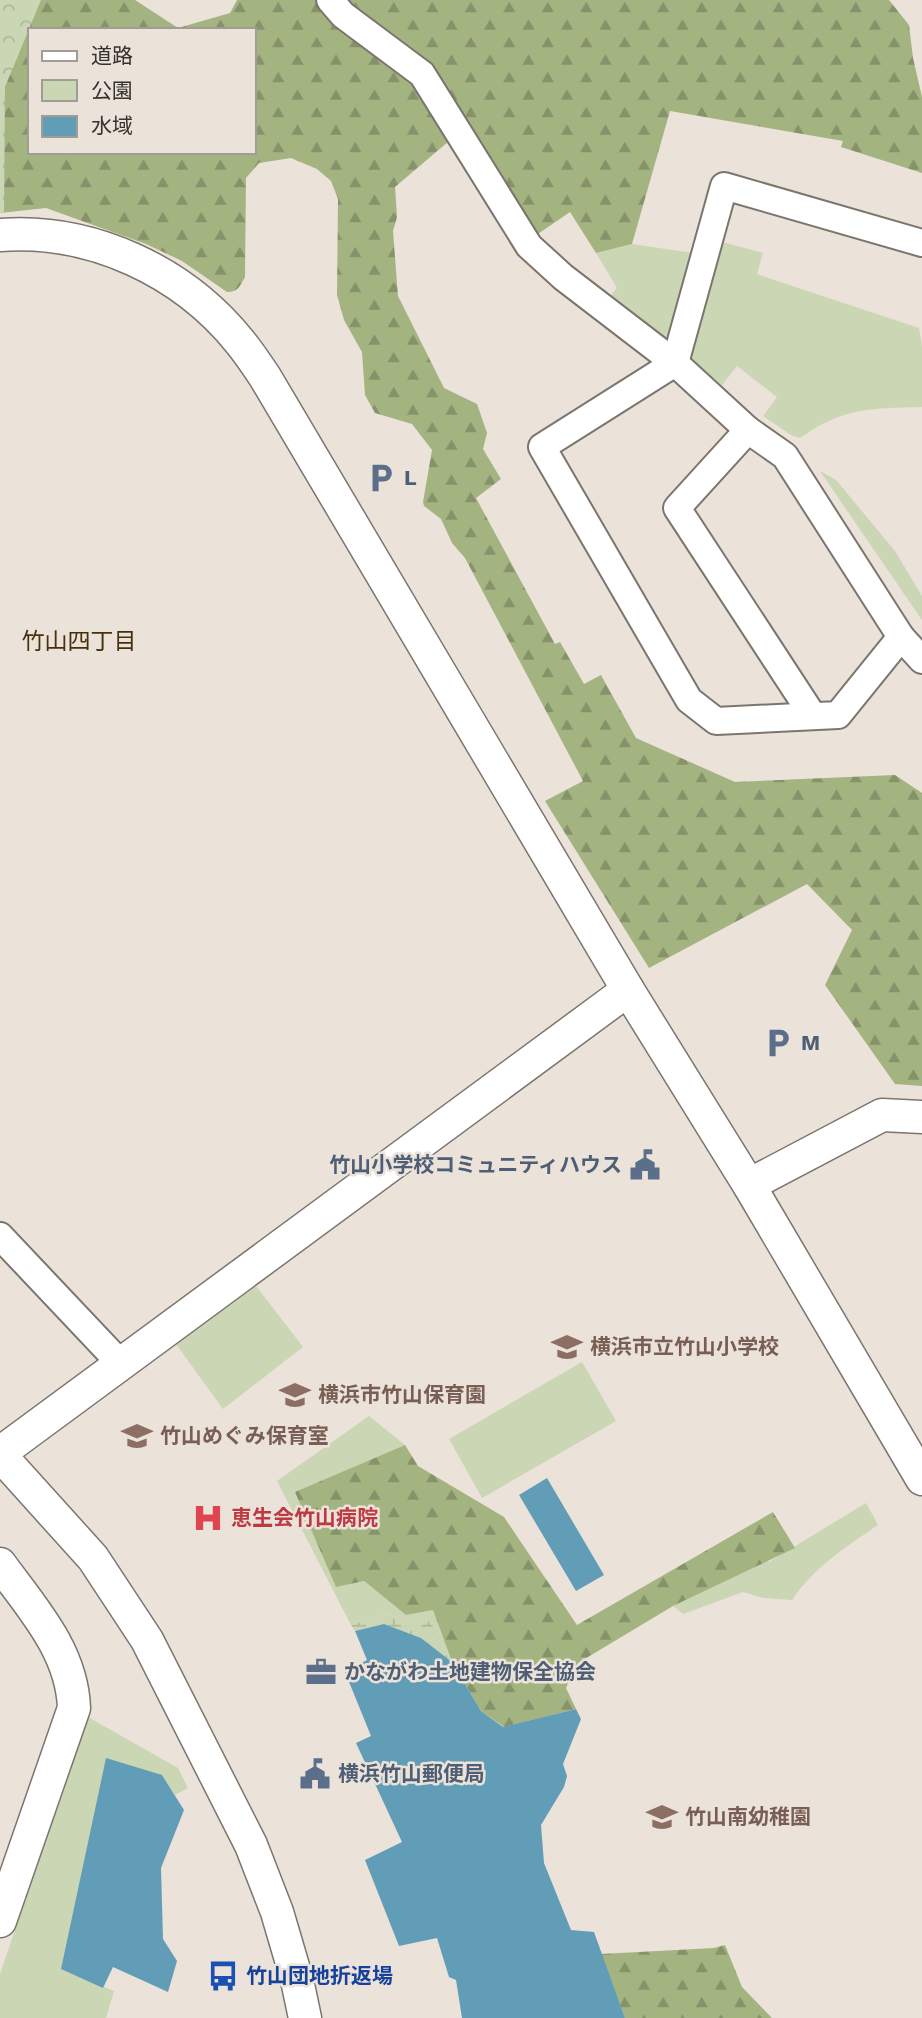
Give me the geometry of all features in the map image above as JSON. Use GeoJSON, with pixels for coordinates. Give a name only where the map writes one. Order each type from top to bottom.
{"type":"FeatureCollection","features":[{"type":"Feature","properties":{"kind":"street"},"geometry":{"type":"LineString","coordinates":[[330,0],[343,15],[422,74],[529,246],[563,277],[675,363],[748,430],[785,457],[901,637],[922,660]]}},
{"type":"Feature","properties":{"kind":"street"},"geometry":{"type":"LineString","coordinates":[[901,637],[838,715],[716,721],[690,700],[542,447],[675,363],[724,186],[922,243]]}},
{"type":"Feature","properties":{"kind":"street"},"geometry":{"type":"LineString","coordinates":[[0,235],[67,238],[100,246],[144,263],[184,288],[241,342],[265,377],[628,990],[750,1185],[922,1479]]}},
{"type":"Feature","properties":{"kind":"street"},"geometry":{"type":"LineString","coordinates":[[748,430],[677,508],[813,716]]}},
{"type":"Feature","properties":{"kind":"street"},"geometry":{"type":"LineString","coordinates":[[305,2018],[277,1912],[251,1844],[147,1640],[93,1558],[0,1454],[628,990]]}},
{"type":"Feature","properties":{"kind":"street"},"geometry":{"type":"LineString","coordinates":[[750,1185],[882,1115],[922,1117]]}},
{"type":"Feature","properties":{"kind":"street"},"geometry":{"type":"LineString","coordinates":[[0,1236],[120,1363]]}},
{"type":"Feature","properties":{"kind":"street"},"geometry":{"type":"LineString","coordinates":[[0,1564],[54,1640],[66,1664],[74,1708],[0,1921]]}},
{"type":"Feature","properties":{"kind":"green space"},"geometry":{"type":"Polygon","coordinates":[[[0,0],[135,0],[178,28],[230,13],[237,0],[889,0],[909,25],[922,97],[922,173],[841,147],[843,141],[670,111],[632,244],[596,253],[570,212],[532,238],[449,141],[395,187],[397,217],[393,231],[398,296],[444,388],[477,404],[487,433],[483,449],[501,479],[476,498],[555,644],[560,642],[584,684],[601,675],[636,738],[735,782],[895,775],[922,793],[922,1086],[895,1084],[825,985],[852,930],[807,884],[649,968],[545,801],[583,781],[465,558],[452,543],[441,519],[424,506],[432,450],[412,424],[375,413],[365,395],[362,352],[344,320],[337,295],[338,199],[331,181],[317,169],[291,158],[259,163],[246,178],[245,277],[238,288],[231,292],[227,292],[182,261],[146,244],[46,208],[0,213],[0,0]]]}},
{"type":"Feature","properties":{"kind":"green space"},"geometry":{"type":"Polygon","coordinates":[[[0,0],[41,0],[5,87],[4,212],[0,213],[0,0]]]}},
{"type":"Feature","properties":{"kind":"green space"},"geometry":{"type":"Polygon","coordinates":[[[715,240],[763,253],[757,274],[919,328],[922,346],[922,407],[851,413],[825,423],[800,438],[763,416],[777,397],[737,366],[722,385],[691,359],[686,349],[715,240]]]}},
{"type":"Feature","properties":{"kind":"green space"},"geometry":{"type":"Polygon","coordinates":[[[632,244],[693,253],[673,340],[661,346],[606,301],[617,288],[596,253],[632,244]]]}},
{"type":"Feature","properties":{"kind":"green space"},"geometry":{"type":"Polygon","coordinates":[[[820,471],[836,480],[895,551],[922,596],[922,620],[820,471]]]}},
{"type":"Feature","properties":{"kind":"green space"},"geometry":{"type":"Polygon","coordinates":[[[256,1286],[303,1347],[223,1409],[176,1344],[256,1286]]]}},
{"type":"Feature","properties":{"kind":"green space"},"geometry":{"type":"Polygon","coordinates":[[[582,1362],[616,1421],[482,1498],[449,1439],[582,1362]]]}},
{"type":"Feature","properties":{"kind":"green space"},"geometry":{"type":"Polygon","coordinates":[[[369,1416],[405,1445],[296,1492],[364,1581],[406,1615],[433,1610],[452,1662],[434,1627],[425,1618],[407,1621],[387,1614],[351,1625],[277,1481],[369,1416]]]}},
{"type":"Feature","properties":{"kind":"green space"},"geometry":{"type":"Polygon","coordinates":[[[405,1445],[418,1466],[504,1517],[577,1625],[773,1512],[795,1548],[673,1606],[578,1663],[566,1688],[576,1709],[504,1727],[481,1711],[452,1662],[433,1610],[406,1615],[364,1581],[336,1587],[295,1492],[405,1445]]]}},
{"type":"Feature","properties":{"kind":"green space"},"geometry":{"type":"Polygon","coordinates":[[[866,1503],[878,1525],[820,1568],[792,1600],[763,1598],[743,1592],[683,1614],[673,1606],[767,1559],[769,1562],[866,1503]]]}},
{"type":"Feature","properties":{"kind":"green space"},"geometry":{"type":"Polygon","coordinates":[[[387,1614],[407,1621],[425,1618],[434,1627],[452,1662],[421,1638],[384,1624],[355,1631],[351,1625],[387,1614]]]}},
{"type":"Feature","properties":{"kind":"green space"},"geometry":{"type":"Polygon","coordinates":[[[88,1717],[178,1768],[188,1788],[175,1795],[162,1775],[61,1968],[114,1991],[106,2018],[0,2018],[0,1974],[88,1717]]]}},
{"type":"Feature","properties":{"kind":"green space"},"geometry":{"type":"Polygon","coordinates":[[[725,1945],[742,1987],[772,2018],[625,2018],[601,1954],[714,1948],[725,1945]]]}},
{"type":"Feature","properties":{"kind":"water"},"geometry":{"type":"Polygon","coordinates":[[[547,1478],[604,1575],[576,1591],[519,1495],[547,1478]]]}},
{"type":"Feature","properties":{"kind":"water"},"geometry":{"type":"Polygon","coordinates":[[[384,1624],[421,1638],[452,1662],[481,1711],[503,1727],[576,1709],[581,1719],[563,1764],[567,1776],[564,1787],[541,1825],[544,1863],[571,1930],[594,1932],[625,2018],[462,2018],[456,1980],[449,1977],[437,1938],[399,1946],[365,1860],[402,1842],[356,1743],[371,1736],[345,1672],[367,1660],[355,1631],[384,1624]]]}},
{"type":"Feature","properties":{"kind":"water"},"geometry":{"type":"Polygon","coordinates":[[[106,1758],[162,1775],[184,1810],[161,1868],[163,1939],[177,1961],[168,1992],[113,1967],[103,1988],[61,1969],[106,1758]]]}},
{"type":"Feature","properties":{"kind":"place","name":"L"},"geometry":{"type":"Point","coordinates":[381,478]}},
{"type":"Feature","properties":{"kind":"place","name":"M"},"geometry":{"type":"Point","coordinates":[778,1043]}},
{"type":"Feature","properties":{"kind":"place","name":"竹山小学校コミュニティハウス"},"geometry":{"type":"Point","coordinates":[645,1165]}},
{"type":"Feature","properties":{"kind":"place","name":"横浜市立竹山小学校"},"geometry":{"type":"Point","coordinates":[567,1347]}},
{"type":"Feature","properties":{"kind":"place","name":"横浜市竹山保育園"},"geometry":{"type":"Point","coordinates":[295,1395]}},
{"type":"Feature","properties":{"kind":"place","name":"竹山めぐみ保育室"},"geometry":{"type":"Point","coordinates":[137,1436]}},
{"type":"Feature","properties":{"kind":"place","name":"恵生会竹山病院"},"geometry":{"type":"Point","coordinates":[208,1518]}},
{"type":"Feature","properties":{"kind":"place","name":"かながわ土地建物保全協会"},"geometry":{"type":"Point","coordinates":[321,1672]}},
{"type":"Feature","properties":{"kind":"place","name":"横浜竹山郵便局"},"geometry":{"type":"Point","coordinates":[315,1774]}},
{"type":"Feature","properties":{"kind":"place","name":"竹山南幼稚園"},"geometry":{"type":"Point","coordinates":[662,1817]}},
{"type":"Feature","properties":{"kind":"place","name":"竹山団地折返場"},"geometry":{"type":"Point","coordinates":[223,1976]}},
{"type":"Feature","properties":{"kind":"district","name":"竹山四丁目"},"geometry":{"type":"Point","coordinates":[79,641]}}]}
